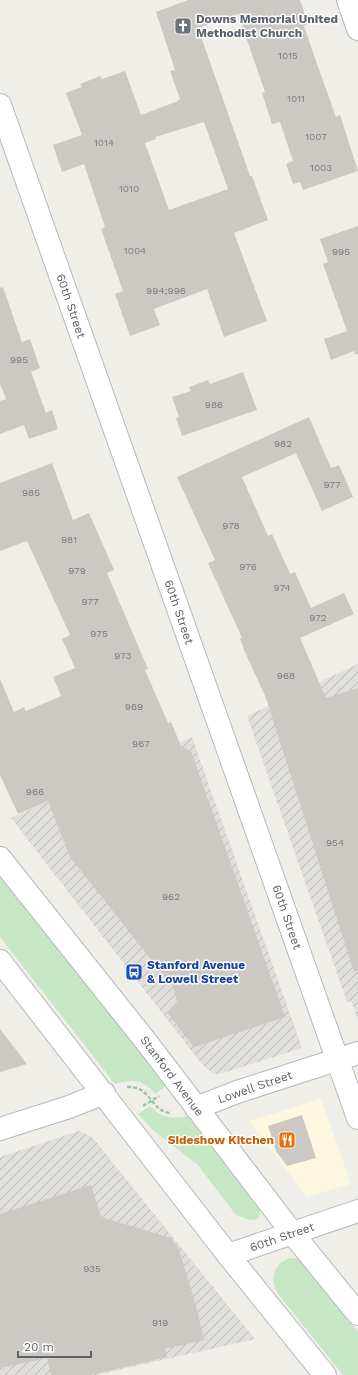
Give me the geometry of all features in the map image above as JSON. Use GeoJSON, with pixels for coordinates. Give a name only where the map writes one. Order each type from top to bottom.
{"type":"FeatureCollection","features":[{"type":"Feature","properties":{"kind":"street"},"geometry":{"type":"LineString","coordinates":[[348,0],[358,29]]}},
{"type":"Feature","properties":{"kind":"street","name":"60th Street"},"geometry":{"type":"LineString","coordinates":[[0,105],[358,1118]]}},
{"type":"Feature","properties":{"kind":"street","name":"Stanford Avenue"},"geometry":{"type":"LineString","coordinates":[[0,858],[143,1038],[292,1234],[358,1314]]}},
{"type":"Feature","properties":{"kind":"street"},"geometry":{"type":"LineString","coordinates":[[0,961],[228,1255],[325,1375]]}},
{"type":"Feature","properties":{"kind":"street","name":"Lowell Street"},"geometry":{"type":"LineString","coordinates":[[196,1108],[237,1092],[358,1053]]}},
{"type":"Feature","properties":{"kind":"street"},"geometry":{"type":"LineString","coordinates":[[0,1129],[104,1094]]}},
{"type":"Feature","properties":{"kind":"street","name":"60th Street"},"geometry":{"type":"LineString","coordinates":[[228,1255],[358,1211]]}},
{"type":"Feature","properties":{"kind":"path"},"geometry":{"type":"LineString","coordinates":[[104,1094],[119,1089],[134,1087],[141,1090],[158,1109],[166,1112],[178,1113],[196,1108]]}},
{"type":"Feature","properties":{"kind":"path"},"geometry":{"type":"LineString","coordinates":[[137,1109],[165,1093]]}},
{"type":"Feature","properties":{"kind":"shaded area"},"geometry":{"type":"Polygon","coordinates":[[[358,664],[358,1021],[351,1001],[347,1002],[247,716],[358,664]]]}},
{"type":"Feature","properties":{"kind":"shaded area"},"geometry":{"type":"Polygon","coordinates":[[[192,737],[302,1048],[220,1074],[215,1074],[208,1070],[201,1063],[11,818],[192,737]]]}},
{"type":"Feature","properties":{"kind":"shaded area"},"geometry":{"type":"Polygon","coordinates":[[[321,1099],[351,1184],[307,1197],[249,1121],[321,1099]]]}},
{"type":"Feature","properties":{"kind":"shaded area"},"geometry":{"type":"Polygon","coordinates":[[[79,1131],[92,1137],[255,1339],[96,1375],[0,1375],[0,1157],[79,1131]]]}},
{"type":"Feature","properties":{"kind":"green space"},"geometry":{"type":"Polygon","coordinates":[[[0,874],[166,1086],[155,1094],[146,1085],[137,1082],[127,1081],[115,1084],[0,937],[0,874]]]}},
{"type":"Feature","properties":{"kind":"green space"},"geometry":{"type":"Polygon","coordinates":[[[150,1106],[163,1116],[176,1118],[188,1116],[259,1208],[260,1215],[258,1219],[247,1219],[236,1215],[197,1164],[154,1131],[138,1114],[150,1106]]]}},
{"type":"Feature","properties":{"kind":"green space"},"geometry":{"type":"Polygon","coordinates":[[[292,1258],[298,1259],[304,1265],[358,1332],[358,1375],[343,1375],[278,1294],[274,1282],[275,1272],[281,1263],[292,1258]]]}},
{"type":"Feature","properties":{"kind":"building"},"geometry":{"type":"Polygon","coordinates":[[[188,0],[300,0],[308,24],[304,26],[336,117],[340,115],[358,171],[303,190],[300,182],[293,184],[286,164],[293,161],[280,122],[272,124],[262,93],[265,92],[238,14],[198,28],[250,176],[252,176],[268,220],[234,233],[267,321],[224,337],[207,289],[154,309],[160,325],[130,336],[115,294],[123,291],[101,229],[105,227],[84,164],[62,172],[53,145],[82,135],[66,93],[82,87],[80,84],[100,76],[102,79],[125,71],[141,115],[180,99],[170,71],[175,70],[156,12],[188,0]],[[204,122],[155,137],[156,139],[145,143],[169,210],[228,189],[204,122]]]}},
{"type":"Feature","properties":{"kind":"building"},"geometry":{"type":"Polygon","coordinates":[[[358,226],[358,354],[355,355],[354,351],[331,360],[324,339],[347,331],[323,264],[328,262],[320,239],[358,226]]]}},
{"type":"Feature","properties":{"kind":"building"},"geometry":{"type":"Polygon","coordinates":[[[3,287],[22,342],[30,339],[40,368],[31,372],[46,413],[52,410],[58,429],[29,439],[24,425],[0,434],[0,401],[6,399],[0,384],[0,288],[3,287]]]}},
{"type":"Feature","properties":{"kind":"building"},"geometry":{"type":"Polygon","coordinates":[[[243,372],[257,410],[182,436],[176,418],[179,417],[172,397],[191,391],[189,387],[208,380],[210,384],[243,372]]]}},
{"type":"Feature","properties":{"kind":"building"},"geometry":{"type":"Polygon","coordinates":[[[309,417],[331,468],[339,465],[353,497],[322,511],[296,453],[242,477],[268,536],[272,534],[290,574],[295,572],[311,608],[344,593],[354,614],[300,638],[326,698],[358,688],[358,971],[354,972],[266,698],[244,650],[240,638],[242,638],[208,563],[215,560],[177,477],[309,417]]]}},
{"type":"Feature","properties":{"kind":"building"},"geometry":{"type":"Polygon","coordinates":[[[52,463],[73,520],[89,513],[114,570],[107,573],[148,669],[145,670],[168,723],[171,722],[181,746],[191,751],[285,1017],[194,1047],[167,1012],[177,1002],[173,987],[70,857],[48,801],[18,814],[0,775],[0,679],[14,712],[24,707],[26,711],[61,696],[53,677],[75,668],[62,639],[70,635],[27,541],[0,551],[0,483],[52,463]]]}},
{"type":"Feature","properties":{"kind":"building"},"geometry":{"type":"Polygon","coordinates":[[[0,1029],[27,1064],[0,1072],[0,1029]]]}},
{"type":"Feature","properties":{"kind":"building"},"geometry":{"type":"Polygon","coordinates":[[[302,1115],[316,1158],[287,1166],[276,1151],[268,1126],[302,1115]]]}},
{"type":"Feature","properties":{"kind":"building"},"geometry":{"type":"Polygon","coordinates":[[[91,1185],[101,1217],[171,1238],[178,1247],[196,1306],[204,1340],[165,1349],[167,1357],[91,1375],[51,1375],[47,1358],[0,1368],[0,1214],[91,1185]]]}},
{"type":"Feature","properties":{"kind":"place","name":"Downs Memorial United Methodist Church"},"geometry":{"type":"Point","coordinates":[183,26]}},
{"type":"Feature","properties":{"kind":"place","name":"Stanford Avenue & Lowell Street"},"geometry":{"type":"Point","coordinates":[134,972]}},
{"type":"Feature","properties":{"kind":"place","name":"Sideshow Kitchen"},"geometry":{"type":"Point","coordinates":[287,1140]}}]}
